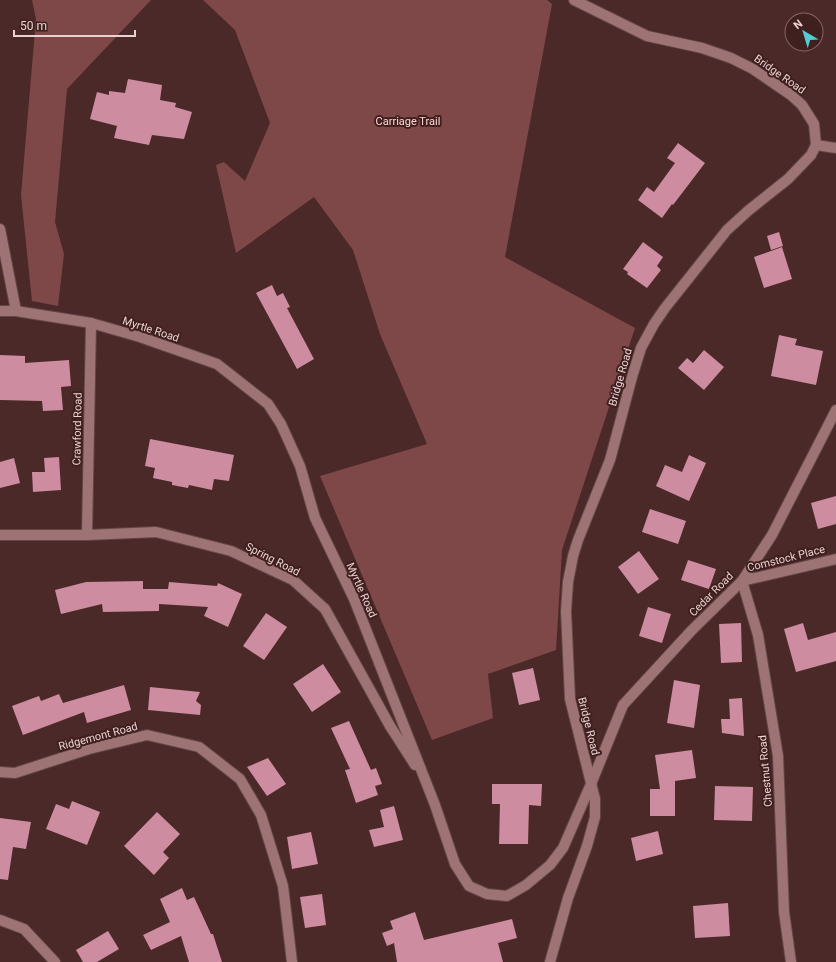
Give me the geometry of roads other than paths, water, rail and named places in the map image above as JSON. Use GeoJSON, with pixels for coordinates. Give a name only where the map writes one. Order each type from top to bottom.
{"type":"FeatureCollection","features":[{"type":"Feature","properties":{"kind":"street","name":"Bridge Road"},"geometry":{"type":"LineString","coordinates":[[550,962],[568,898],[587,846],[595,817],[595,799],[570,699],[566,611],[568,582],[578,540],[610,460],[641,348],[654,324],[727,230],[749,210],[788,179],[811,155],[816,145],[814,124],[802,104],[792,95],[753,69],[731,58],[702,48],[647,36],[574,0]]}},
{"type":"Feature","properties":{"kind":"street"},"geometry":{"type":"LineString","coordinates":[[816,145],[836,148]]}},
{"type":"Feature","properties":{"kind":"street"},"geometry":{"type":"LineString","coordinates":[[0,230],[16,311]]}},
{"type":"Feature","properties":{"kind":"street","name":"Myrtle Road"},"geometry":{"type":"LineString","coordinates":[[0,311],[16,311],[91,323],[217,364],[268,404],[281,424],[300,466],[315,518],[354,599],[428,785],[455,864],[469,886],[487,894],[507,896],[526,885],[550,865],[563,848],[591,784]]}},
{"type":"Feature","properties":{"kind":"street","name":"Crawford Road"},"geometry":{"type":"LineString","coordinates":[[87,536],[91,323]]}},
{"type":"Feature","properties":{"kind":"street","name":"Cedar Road"},"geometry":{"type":"LineString","coordinates":[[591,784],[623,705],[692,630],[742,581],[772,534],[836,410]]}},
{"type":"Feature","properties":{"kind":"street","name":"Spring Road"},"geometry":{"type":"LineString","coordinates":[[0,535],[87,536],[156,532],[231,550],[293,580],[325,609],[390,726],[428,785]]}},
{"type":"Feature","properties":{"kind":"street","name":"Comstock Place"},"geometry":{"type":"LineString","coordinates":[[742,581],[836,558]]}},
{"type":"Feature","properties":{"kind":"street","name":"Chestnut Road"},"geometry":{"type":"LineString","coordinates":[[742,581],[758,635],[778,756],[784,912],[791,962]]}},
{"type":"Feature","properties":{"kind":"street","name":"Ridgemont Road"},"geometry":{"type":"LineString","coordinates":[[0,772],[15,773],[89,749],[147,735],[199,747],[240,779],[262,815],[283,886],[292,962]]}},
{"type":"Feature","properties":{"kind":"street"},"geometry":{"type":"LineString","coordinates":[[0,920],[24,929],[55,962]]}},
{"type":"Feature","properties":{"kind":"park label","name":"Carriage Trail"},"geometry":{"type":"Point","coordinates":[408,121]}}]}
